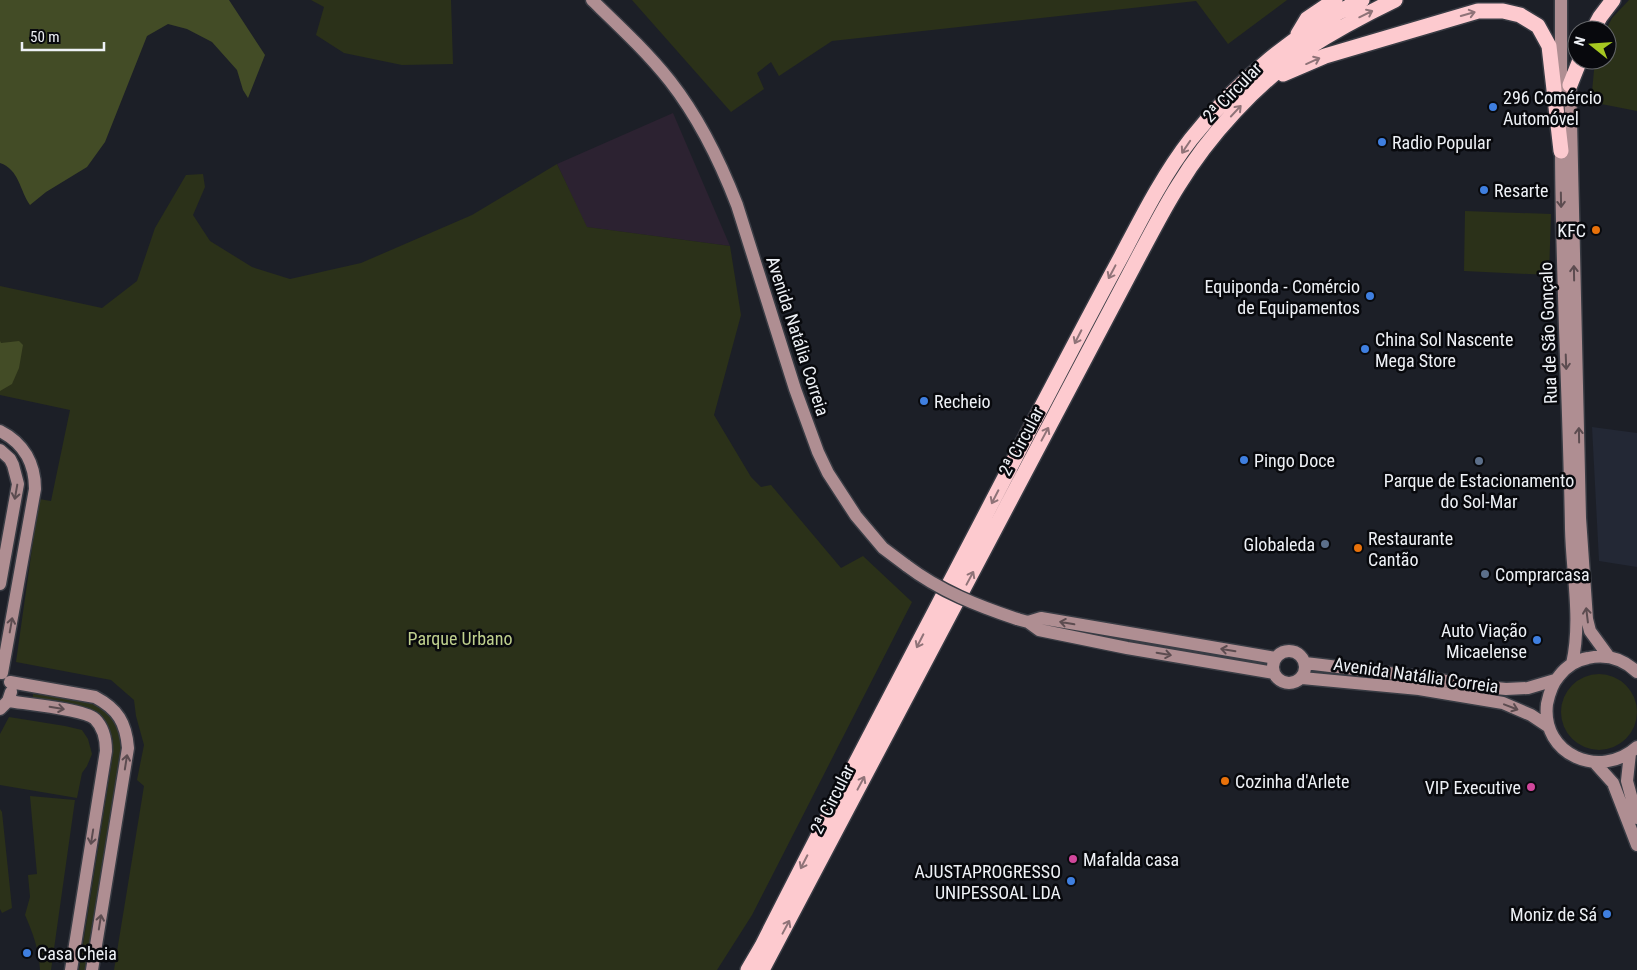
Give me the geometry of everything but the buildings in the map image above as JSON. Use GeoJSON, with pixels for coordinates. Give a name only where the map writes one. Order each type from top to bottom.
{"type":"FeatureCollection","features":[{"type":"Feature","properties":{"kind":"highway"},"geometry":{"type":"LineString","coordinates":[[1295,40],[1307,19],[1335,0]]}},
{"type":"Feature","properties":{"kind":"highway","name":"2ª Circular"},"geometry":{"type":"LineString","coordinates":[[748,970],[762,946],[848,775],[916,649],[1101,294],[1167,174],[1191,140],[1251,75],[1295,40],[1341,10],[1362,0]]}},
{"type":"Feature","properties":{"kind":"highway","name":"2ª Circular"},"geometry":{"type":"LineString","coordinates":[[762,970],[1139,256],[1179,184],[1204,149],[1234,113],[1268,80],[1304,51],[1334,32],[1395,0]]}},
{"type":"Feature","properties":{"kind":"highway"},"geometry":{"type":"LineString","coordinates":[[1598,20],[1613,0]]}},
{"type":"Feature","properties":{"kind":"highway"},"geometry":{"type":"LineString","coordinates":[[1268,80],[1324,56],[1478,11],[1503,11],[1520,14],[1538,26],[1549,46],[1561,151]]}},
{"type":"Feature","properties":{"kind":"highway"},"geometry":{"type":"LineString","coordinates":[[1570,85],[1576,70]]}},
{"type":"Feature","properties":{"kind":"street","name":"Avenida Natália Correia"},"geometry":{"type":"LineString","coordinates":[[592,0],[669,80],[702,130],[737,205],[795,389],[818,452],[833,481],[856,516],[883,548],[934,584],[969,602],[1022,620],[1039,630],[1128,648],[1274,673]]}},
{"type":"Feature","properties":{"kind":"street","name":"Rua de São Gonçalo"},"geometry":{"type":"LineString","coordinates":[[1561,0],[1561,151],[1572,544],[1577,628],[1572,664]]}},
{"type":"Feature","properties":{"kind":"street","name":"Rua de São Gonçalo"},"geometry":{"type":"LineString","coordinates":[[1570,0],[1570,85],[1580,518],[1587,619],[1590,631],[1609,657]]}},
{"type":"Feature","properties":{"kind":"street"},"geometry":{"type":"LineString","coordinates":[[0,431],[13,439],[24,451],[32,465],[35,481],[4,676],[11,692],[4,705],[83,712],[95,719],[103,730],[106,740],[106,751],[71,970]]}},
{"type":"Feature","properties":{"kind":"street"},"geometry":{"type":"LineString","coordinates":[[0,450],[10,459],[18,484],[0,584]]}},
{"type":"Feature","properties":{"kind":"street","name":"Avenida Natália Correia"},"geometry":{"type":"LineString","coordinates":[[1022,620],[1041,618],[1276,658]]}},
{"type":"Feature","properties":{"kind":"street"},"geometry":{"type":"LineString","coordinates":[[1292,651],[1300,655],[1305,663],[1305,672],[1302,678],[1295,682],[1288,683],[1280,680],[1274,673],[1273,666],[1276,658],[1283,652],[1292,651]]}},
{"type":"Feature","properties":{"kind":"street"},"geometry":{"type":"LineString","coordinates":[[1634,750],[1619,759],[1607,762],[1583,761],[1572,756],[1555,739],[1549,728],[1546,711],[1548,695],[1555,680],[1572,664],[1590,658],[1609,657],[1621,661],[1637,672]]}},
{"type":"Feature","properties":{"kind":"street","name":"Avenida Natália Correia"},"geometry":{"type":"LineString","coordinates":[[1305,663],[1422,676],[1476,686],[1506,689],[1528,688],[1555,680]]}},
{"type":"Feature","properties":{"kind":"street"},"geometry":{"type":"LineString","coordinates":[[4,676],[95,697],[105,702],[114,710],[122,722],[127,736],[128,748],[92,970]]}},
{"type":"Feature","properties":{"kind":"street","name":"Avenida Natália Correia"},"geometry":{"type":"LineString","coordinates":[[1302,678],[1419,689],[1495,702],[1531,715],[1549,728]]}},
{"type":"Feature","properties":{"kind":"street"},"geometry":{"type":"LineString","coordinates":[[1634,750],[1627,781],[1637,818]]}},
{"type":"Feature","properties":{"kind":"street"},"geometry":{"type":"LineString","coordinates":[[1595,763],[1613,783],[1637,845]]}},
{"type":"Feature","properties":{"kind":"shaded area"},"geometry":{"type":"Polygon","coordinates":[[[673,113],[730,246],[586,227],[557,164],[673,113]]]}},
{"type":"Feature","properties":{"kind":"shaded area"},"geometry":{"type":"Polygon","coordinates":[[[1592,427],[1637,433],[1637,567],[1599,561],[1592,427]]]}},
{"type":"Feature","properties":{"kind":"green space"},"geometry":{"type":"Polygon","coordinates":[[[0,0],[229,0],[265,55],[248,98],[243,90],[237,70],[212,42],[187,29],[168,24],[147,36],[105,142],[87,167],[46,192],[30,205],[15,175],[0,163],[0,0]]]}},
{"type":"Feature","properties":{"kind":"green space"},"geometry":{"type":"Polygon","coordinates":[[[311,0],[451,0],[453,64],[402,65],[344,53],[316,35],[324,7],[311,0]]]}},
{"type":"Feature","properties":{"kind":"green space"},"geometry":{"type":"Polygon","coordinates":[[[632,0],[1287,0],[1228,44],[1196,1],[832,41],[779,76],[771,62],[757,73],[764,89],[731,112],[632,0]]]}},
{"type":"Feature","properties":{"kind":"green space"},"geometry":{"type":"Polygon","coordinates":[[[1629,0],[1637,0],[1637,111],[1591,102],[1594,70],[1617,70],[1617,20],[1611,20],[1629,0]]]}},
{"type":"Feature","properties":{"kind":"green space","name":"Parque Urbano"},"geometry":{"type":"Polygon","coordinates":[[[557,164],[587,227],[730,246],[741,315],[714,415],[751,477],[761,487],[771,485],[841,568],[863,556],[912,602],[752,915],[717,970],[114,970],[144,786],[137,780],[144,745],[136,716],[134,700],[111,680],[16,662],[39,499],[51,501],[70,410],[0,395],[0,286],[102,308],[137,281],[155,228],[186,175],[203,174],[205,187],[193,215],[210,241],[252,267],[290,279],[361,263],[472,215],[557,164]]]}},
{"type":"Feature","properties":{"kind":"green space"},"geometry":{"type":"Polygon","coordinates":[[[1465,211],[1551,214],[1549,275],[1464,271],[1465,211]]]}},
{"type":"Feature","properties":{"kind":"green space"},"geometry":{"type":"Polygon","coordinates":[[[0,341],[1,343],[19,341],[23,345],[19,368],[12,384],[0,391],[0,341]]]}},
{"type":"Feature","properties":{"kind":"green space"},"geometry":{"type":"Polygon","coordinates":[[[1592,674],[1606,674],[1620,680],[1631,691],[1637,705],[1634,727],[1626,739],[1606,750],[1592,750],[1578,744],[1567,733],[1561,719],[1561,705],[1567,691],[1578,680],[1592,674]]]}},
{"type":"Feature","properties":{"kind":"green space"},"geometry":{"type":"Polygon","coordinates":[[[33,694],[78,700],[100,707],[115,720],[123,743],[88,970],[79,970],[112,760],[113,739],[107,725],[91,709],[67,703],[33,700],[33,694]]]}},
{"type":"Feature","properties":{"kind":"green space"},"geometry":{"type":"Polygon","coordinates":[[[9,717],[82,730],[88,739],[92,754],[82,773],[77,798],[0,785],[0,734],[9,717]]]}},
{"type":"Feature","properties":{"kind":"green space"},"geometry":{"type":"Polygon","coordinates":[[[30,796],[75,800],[51,970],[40,970],[35,942],[25,915],[30,897],[28,875],[37,874],[30,796]]]}},
{"type":"Feature","properties":{"kind":"green space"},"geometry":{"type":"Polygon","coordinates":[[[0,809],[2,812],[12,908],[2,913],[0,909],[0,809]]]}},
{"type":"Feature","properties":{"kind":"place","name":"296 Comércio Automóvel"},"geometry":{"type":"Point","coordinates":[1493,107]}},
{"type":"Feature","properties":{"kind":"place","name":"Radio Popular"},"geometry":{"type":"Point","coordinates":[1382,142]}},
{"type":"Feature","properties":{"kind":"place","name":"Resarte"},"geometry":{"type":"Point","coordinates":[1484,190]}},
{"type":"Feature","properties":{"kind":"place","name":"KFC"},"geometry":{"type":"Point","coordinates":[1596,230]}},
{"type":"Feature","properties":{"kind":"place","name":"Equiponda - Comércio de Equipamentos"},"geometry":{"type":"Point","coordinates":[1370,296]}},
{"type":"Feature","properties":{"kind":"place","name":"China Sol Nascente Mega Store"},"geometry":{"type":"Point","coordinates":[1365,349]}},
{"type":"Feature","properties":{"kind":"place","name":"Recheio"},"geometry":{"type":"Point","coordinates":[924,401]}},
{"type":"Feature","properties":{"kind":"place","name":"Pingo Doce"},"geometry":{"type":"Point","coordinates":[1244,460]}},
{"type":"Feature","properties":{"kind":"place","name":"Parque de Estacionamento do Sol-Mar"},"geometry":{"type":"Point","coordinates":[1479,461]}},
{"type":"Feature","properties":{"kind":"place","name":"Globaleda"},"geometry":{"type":"Point","coordinates":[1325,544]}},
{"type":"Feature","properties":{"kind":"place","name":"Restaurante Cantão"},"geometry":{"type":"Point","coordinates":[1358,548]}},
{"type":"Feature","properties":{"kind":"place","name":"Comprarcasa"},"geometry":{"type":"Point","coordinates":[1485,574]}},
{"type":"Feature","properties":{"kind":"place","name":"Auto Viação Micaelense"},"geometry":{"type":"Point","coordinates":[1537,640]}},
{"type":"Feature","properties":{"kind":"place","name":"Cozinha d'Arlete"},"geometry":{"type":"Point","coordinates":[1225,781]}},
{"type":"Feature","properties":{"kind":"place","name":"VIP Executive"},"geometry":{"type":"Point","coordinates":[1531,787]}},
{"type":"Feature","properties":{"kind":"place","name":"Mafalda casa"},"geometry":{"type":"Point","coordinates":[1073,859]}},
{"type":"Feature","properties":{"kind":"place","name":"AJUSTAPROGRESSO UNIPESSOAL LDA"},"geometry":{"type":"Point","coordinates":[1071,881]}},
{"type":"Feature","properties":{"kind":"place","name":"Moniz de Sá"},"geometry":{"type":"Point","coordinates":[1607,914]}},
{"type":"Feature","properties":{"kind":"place","name":"Casa Cheia"},"geometry":{"type":"Point","coordinates":[27,953]}}]}
